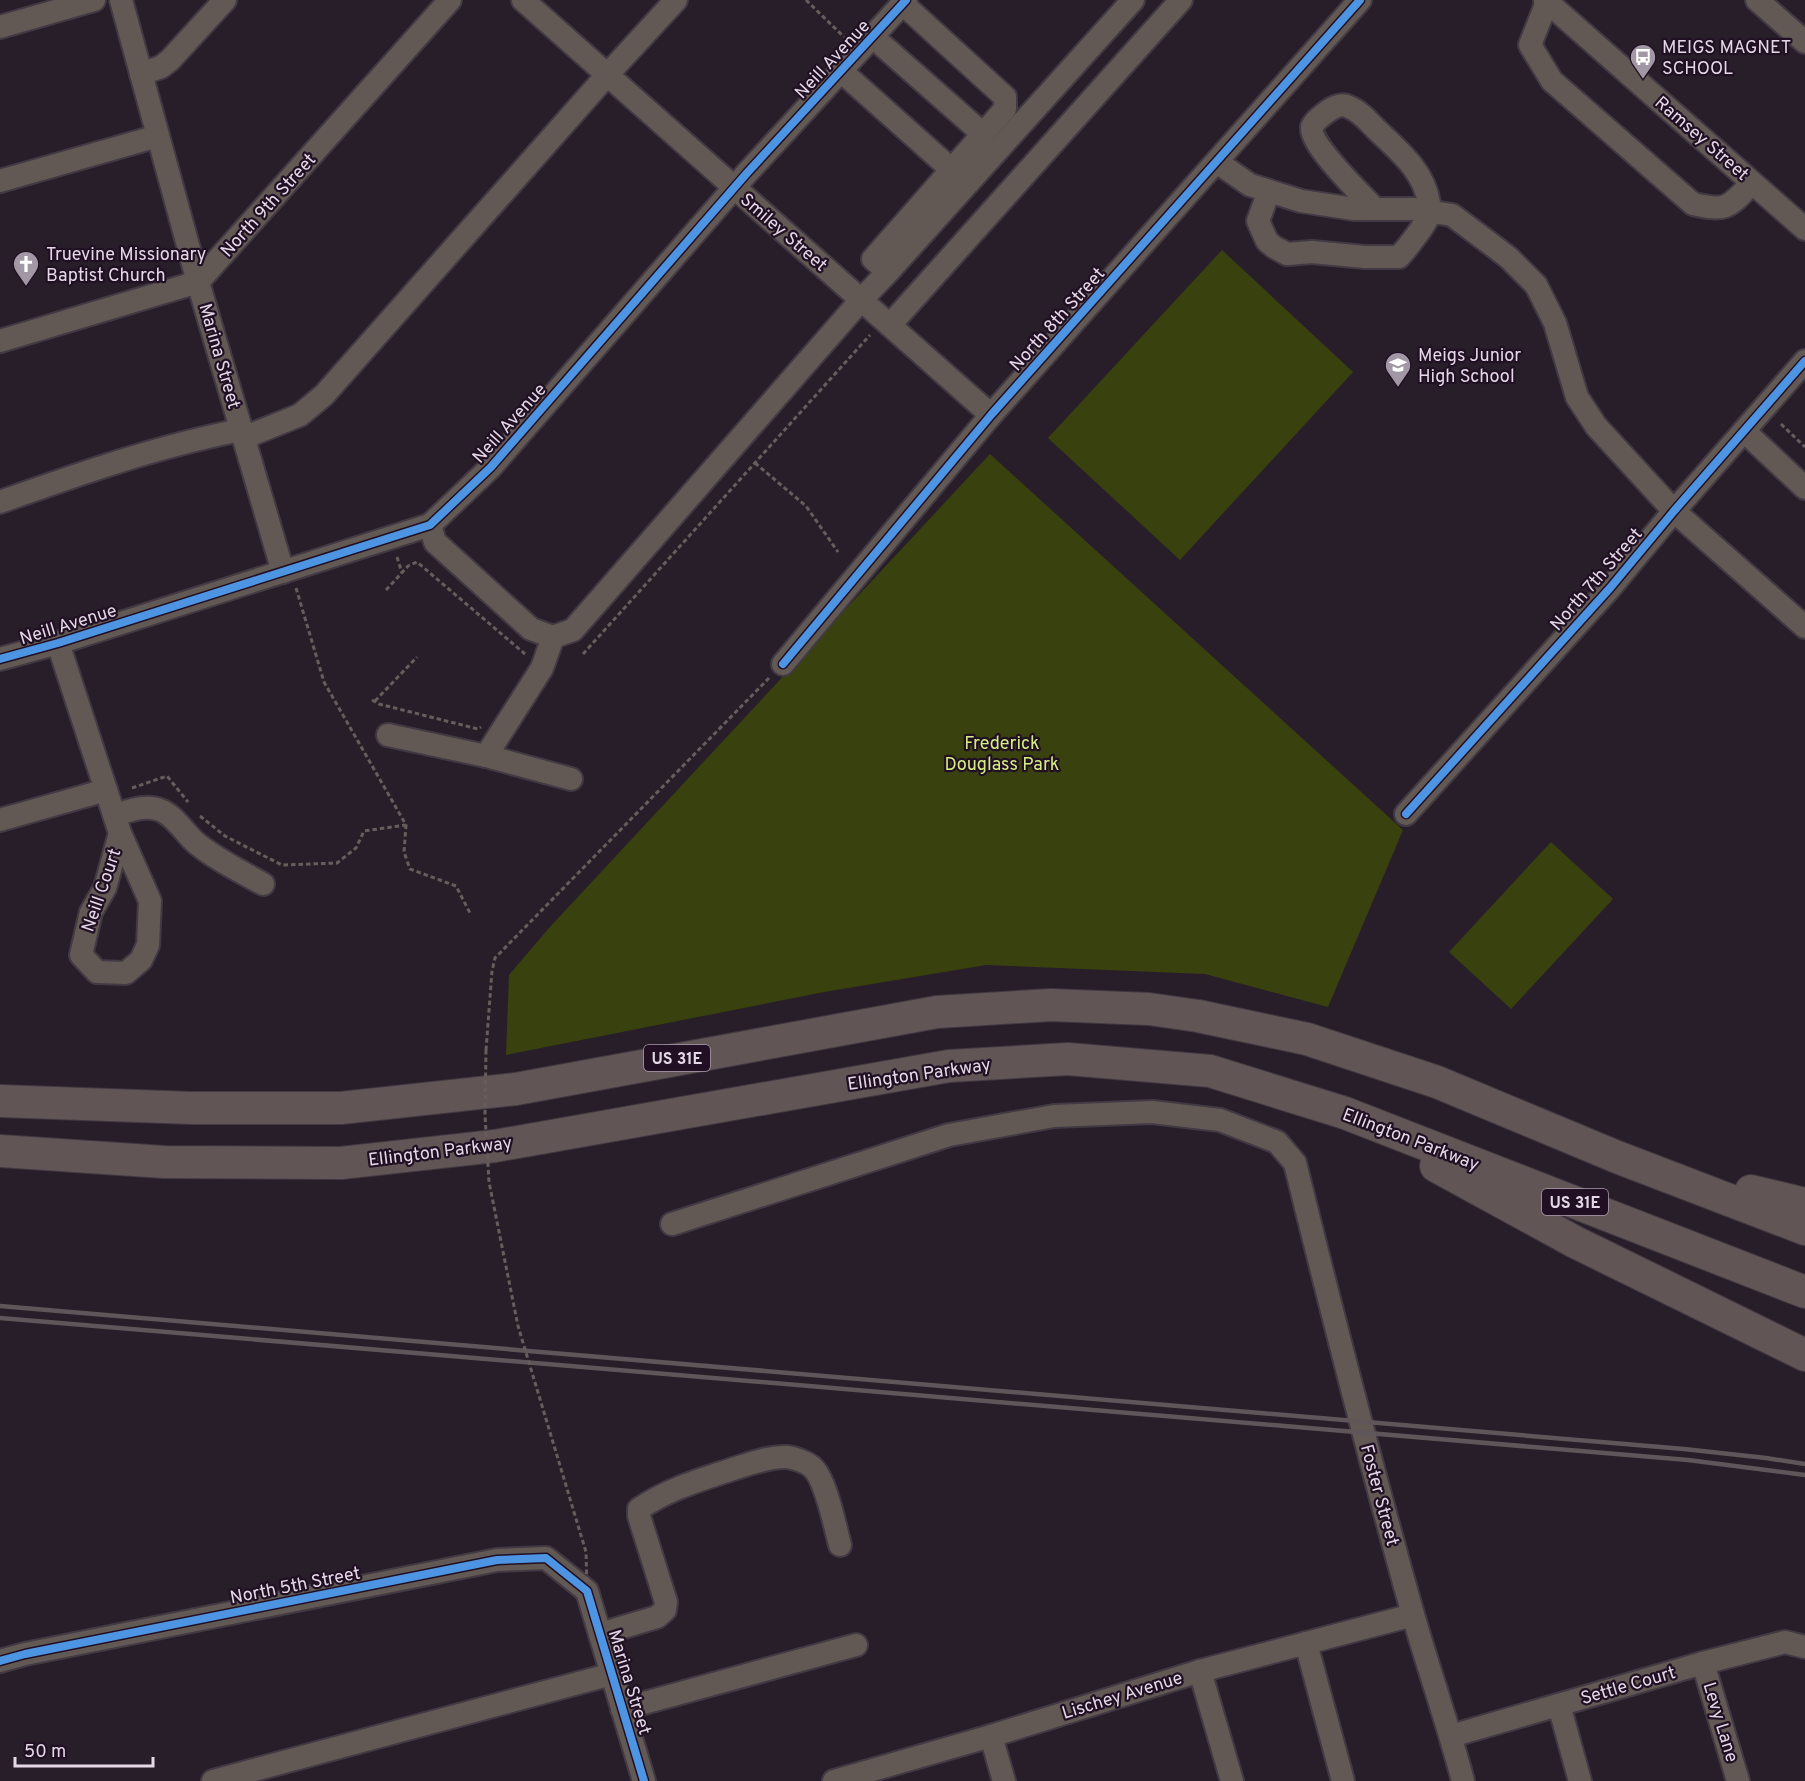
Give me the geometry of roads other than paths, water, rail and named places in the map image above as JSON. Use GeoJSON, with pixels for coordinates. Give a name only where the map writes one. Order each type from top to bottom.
{"type":"FeatureCollection","features":[{"type":"Feature","properties":{"kind":"highway","name":"US 31E"},"geometry":{"type":"LineString","coordinates":[[0,1101],[192,1108],[341,1108],[516,1089],[937,1012],[1051,1005],[1149,1009],[1198,1016],[1306,1039],[1437,1082],[1617,1157],[1805,1229]]}},
{"type":"Feature","properties":{"kind":"highway","name":"Ellington Parkway"},"geometry":{"type":"LineString","coordinates":[[0,1151],[164,1162],[341,1163],[495,1146],[949,1066],[1068,1059],[1210,1071],[1344,1113],[1805,1292]]}},
{"type":"Feature","properties":{"kind":"highway"},"geometry":{"type":"LineString","coordinates":[[1344,1113],[1575,1242],[1805,1355]]}},
{"type":"Feature","properties":{"kind":"highway"},"geometry":{"type":"LineString","coordinates":[[1617,1157],[1805,1204]]}},
{"type":"Feature","properties":{"kind":"street"},"geometry":{"type":"LineString","coordinates":[[0,27],[94,0]]}},
{"type":"Feature","properties":{"kind":"street","name":"Marina Street"},"geometry":{"type":"LineString","coordinates":[[121,0],[242,434],[290,580]]}},
{"type":"Feature","properties":{"kind":"street"},"geometry":{"type":"LineString","coordinates":[[141,74],[161,67],[170,60],[225,0]]}},
{"type":"Feature","properties":{"kind":"street","name":"North 9th Street"},"geometry":{"type":"LineString","coordinates":[[198,282],[450,0]]}},
{"type":"Feature","properties":{"kind":"street","name":"Smiley Street"},"geometry":{"type":"LineString","coordinates":[[524,0],[861,300],[880,330],[991,415]]}},
{"type":"Feature","properties":{"kind":"street"},"geometry":{"type":"LineString","coordinates":[[0,502],[78,474],[176,444],[242,434],[300,415],[324,395],[676,0]]}},
{"type":"Feature","properties":{"kind":"street"},"geometry":{"type":"LineString","coordinates":[[430,525],[435,542],[531,629],[553,637],[573,630],[861,300],[1133,0]]}},
{"type":"Feature","properties":{"kind":"street"},"geometry":{"type":"LineString","coordinates":[[880,330],[1181,0]]}},
{"type":"Feature","properties":{"kind":"street","name":"North 8th Street"},"geometry":{"type":"LineString","coordinates":[[783,664],[991,415],[1360,0]]}},
{"type":"Feature","properties":{"kind":"street"},"geometry":{"type":"LineString","coordinates":[[1756,0],[1805,42]]}},
{"type":"Feature","properties":{"kind":"street"},"geometry":{"type":"LineString","coordinates":[[1546,1],[1530,45],[1552,81],[1694,204],[1715,209],[1732,204],[1752,183]]}},
{"type":"Feature","properties":{"kind":"street","name":"Ramsey Street"},"geometry":{"type":"LineString","coordinates":[[1546,1],[1805,229]]}},
{"type":"Feature","properties":{"kind":"street"},"geometry":{"type":"LineString","coordinates":[[888,272],[873,259],[1005,109],[1005,97],[904,2]]}},
{"type":"Feature","properties":{"kind":"street","name":"Neill Avenue"},"geometry":{"type":"LineString","coordinates":[[0,660],[290,580],[430,525],[491,467],[735,189],[904,2]]}},
{"type":"Feature","properties":{"kind":"street"},"geometry":{"type":"LineString","coordinates":[[873,37],[983,134]]}},
{"type":"Feature","properties":{"kind":"street"},"geometry":{"type":"LineString","coordinates":[[841,70],[952,170]]}},
{"type":"Feature","properties":{"kind":"street"},"geometry":{"type":"LineString","coordinates":[[1269,191],[1258,221],[1267,241],[1287,254],[1312,252],[1399,257],[1415,237],[1430,212],[1428,196],[1422,179],[1412,164],[1349,106],[1336,106],[1327,111],[1314,123],[1312,129],[1314,138],[1324,153],[1375,209]]}},
{"type":"Feature","properties":{"kind":"street"},"geometry":{"type":"LineString","coordinates":[[0,181],[158,136]]}},
{"type":"Feature","properties":{"kind":"street"},"geometry":{"type":"LineString","coordinates":[[1216,162],[1250,185],[1301,201],[1354,209],[1414,209],[1452,215],[1509,258],[1536,285],[1556,323],[1576,397],[1596,426],[1674,511],[1805,627]]}},
{"type":"Feature","properties":{"kind":"street"},"geometry":{"type":"LineString","coordinates":[[0,341],[198,282]]}},
{"type":"Feature","properties":{"kind":"street","name":"North 7th Street"},"geometry":{"type":"LineString","coordinates":[[1406,814],[1610,588],[1805,361]]}},
{"type":"Feature","properties":{"kind":"street"},"geometry":{"type":"LineString","coordinates":[[1744,431],[1805,488]]}},
{"type":"Feature","properties":{"kind":"street"},"geometry":{"type":"LineString","coordinates":[[486,756],[542,668],[553,637]]}},
{"type":"Feature","properties":{"kind":"street","name":"Neill Court"},"geometry":{"type":"LineString","coordinates":[[58,643],[117,824],[150,901],[148,945],[141,960],[126,973],[97,972],[81,955],[91,912],[105,888],[117,824]]}},
{"type":"Feature","properties":{"kind":"street"},"geometry":{"type":"LineString","coordinates":[[388,735],[486,756],[571,779]]}},
{"type":"Feature","properties":{"kind":"street"},"geometry":{"type":"LineString","coordinates":[[0,820],[106,790]]}},
{"type":"Feature","properties":{"kind":"street"},"geometry":{"type":"LineString","coordinates":[[117,824],[136,809],[158,809],[166,813],[195,842],[220,861],[263,884]]}},
{"type":"Feature","properties":{"kind":"street","name":"Foster Street"},"geometry":{"type":"LineString","coordinates":[[672,1224],[949,1135],[1054,1116],[1152,1112],[1220,1120],[1277,1142],[1295,1162],[1362,1432],[1413,1615],[1463,1781]]}},
{"type":"Feature","properties":{"kind":"street"},"geometry":{"type":"LineString","coordinates":[[600,1634],[657,1617],[665,1610],[666,1602],[639,1516],[639,1509],[653,1499],[686,1484],[757,1462],[787,1457],[804,1462],[814,1468],[821,1479],[840,1545]]}},
{"type":"Feature","properties":{"kind":"street","name":"North 5th Street"},"geometry":{"type":"LineString","coordinates":[[0,1661],[25,1654],[497,1560],[546,1558],[587,1591]]}},
{"type":"Feature","properties":{"kind":"street","name":"Marina Street"},"geometry":{"type":"LineString","coordinates":[[587,1591],[644,1781]]}},
{"type":"Feature","properties":{"kind":"street","name":"Lischey Avenue"},"geometry":{"type":"LineString","coordinates":[[834,1781],[885,1774],[991,1736],[1200,1671],[1413,1615]]}},
{"type":"Feature","properties":{"kind":"street","name":"Settle Court"},"geometry":{"type":"LineString","coordinates":[[1451,1736],[1703,1663],[1785,1642],[1805,1647]]}},
{"type":"Feature","properties":{"kind":"street"},"geometry":{"type":"LineString","coordinates":[[1306,1643],[1343,1781]]}},
{"type":"Feature","properties":{"kind":"street"},"geometry":{"type":"LineString","coordinates":[[622,1709],[856,1645]]}},
{"type":"Feature","properties":{"kind":"street","name":"Levy Lane"},"geometry":{"type":"LineString","coordinates":[[1703,1663],[1738,1781]]}},
{"type":"Feature","properties":{"kind":"street"},"geometry":{"type":"LineString","coordinates":[[1200,1671],[1232,1781]]}},
{"type":"Feature","properties":{"kind":"street"},"geometry":{"type":"LineString","coordinates":[[213,1781],[612,1674]]}},
{"type":"Feature","properties":{"kind":"street"},"geometry":{"type":"LineString","coordinates":[[1559,1705],[1580,1781]]}},
{"type":"Feature","properties":{"kind":"street"},"geometry":{"type":"LineString","coordinates":[[991,1736],[1004,1781]]}},
{"type":"Feature","properties":{"kind":"railway"},"geometry":{"type":"LineString","coordinates":[[0,1306],[1684,1449],[1805,1464]]}},
{"type":"Feature","properties":{"kind":"railway"},"geometry":{"type":"LineString","coordinates":[[0,1318],[1688,1460],[1805,1475]]}},
{"type":"Feature","properties":{"kind":"place","name":"MEIGS MAGNET SCHOOL"},"geometry":{"type":"Point","coordinates":[1643,80]}},
{"type":"Feature","properties":{"kind":"place","name":"Truevine Missionary Baptist Church"},"geometry":{"type":"Point","coordinates":[26,287]}},
{"type":"Feature","properties":{"kind":"place","name":"Meigs Junior High School"},"geometry":{"type":"Point","coordinates":[1398,388]}},
{"type":"Feature","properties":{"kind":"park label","name":"Frederick Douglass Park"},"geometry":{"type":"Point","coordinates":[1002,753]}}]}
